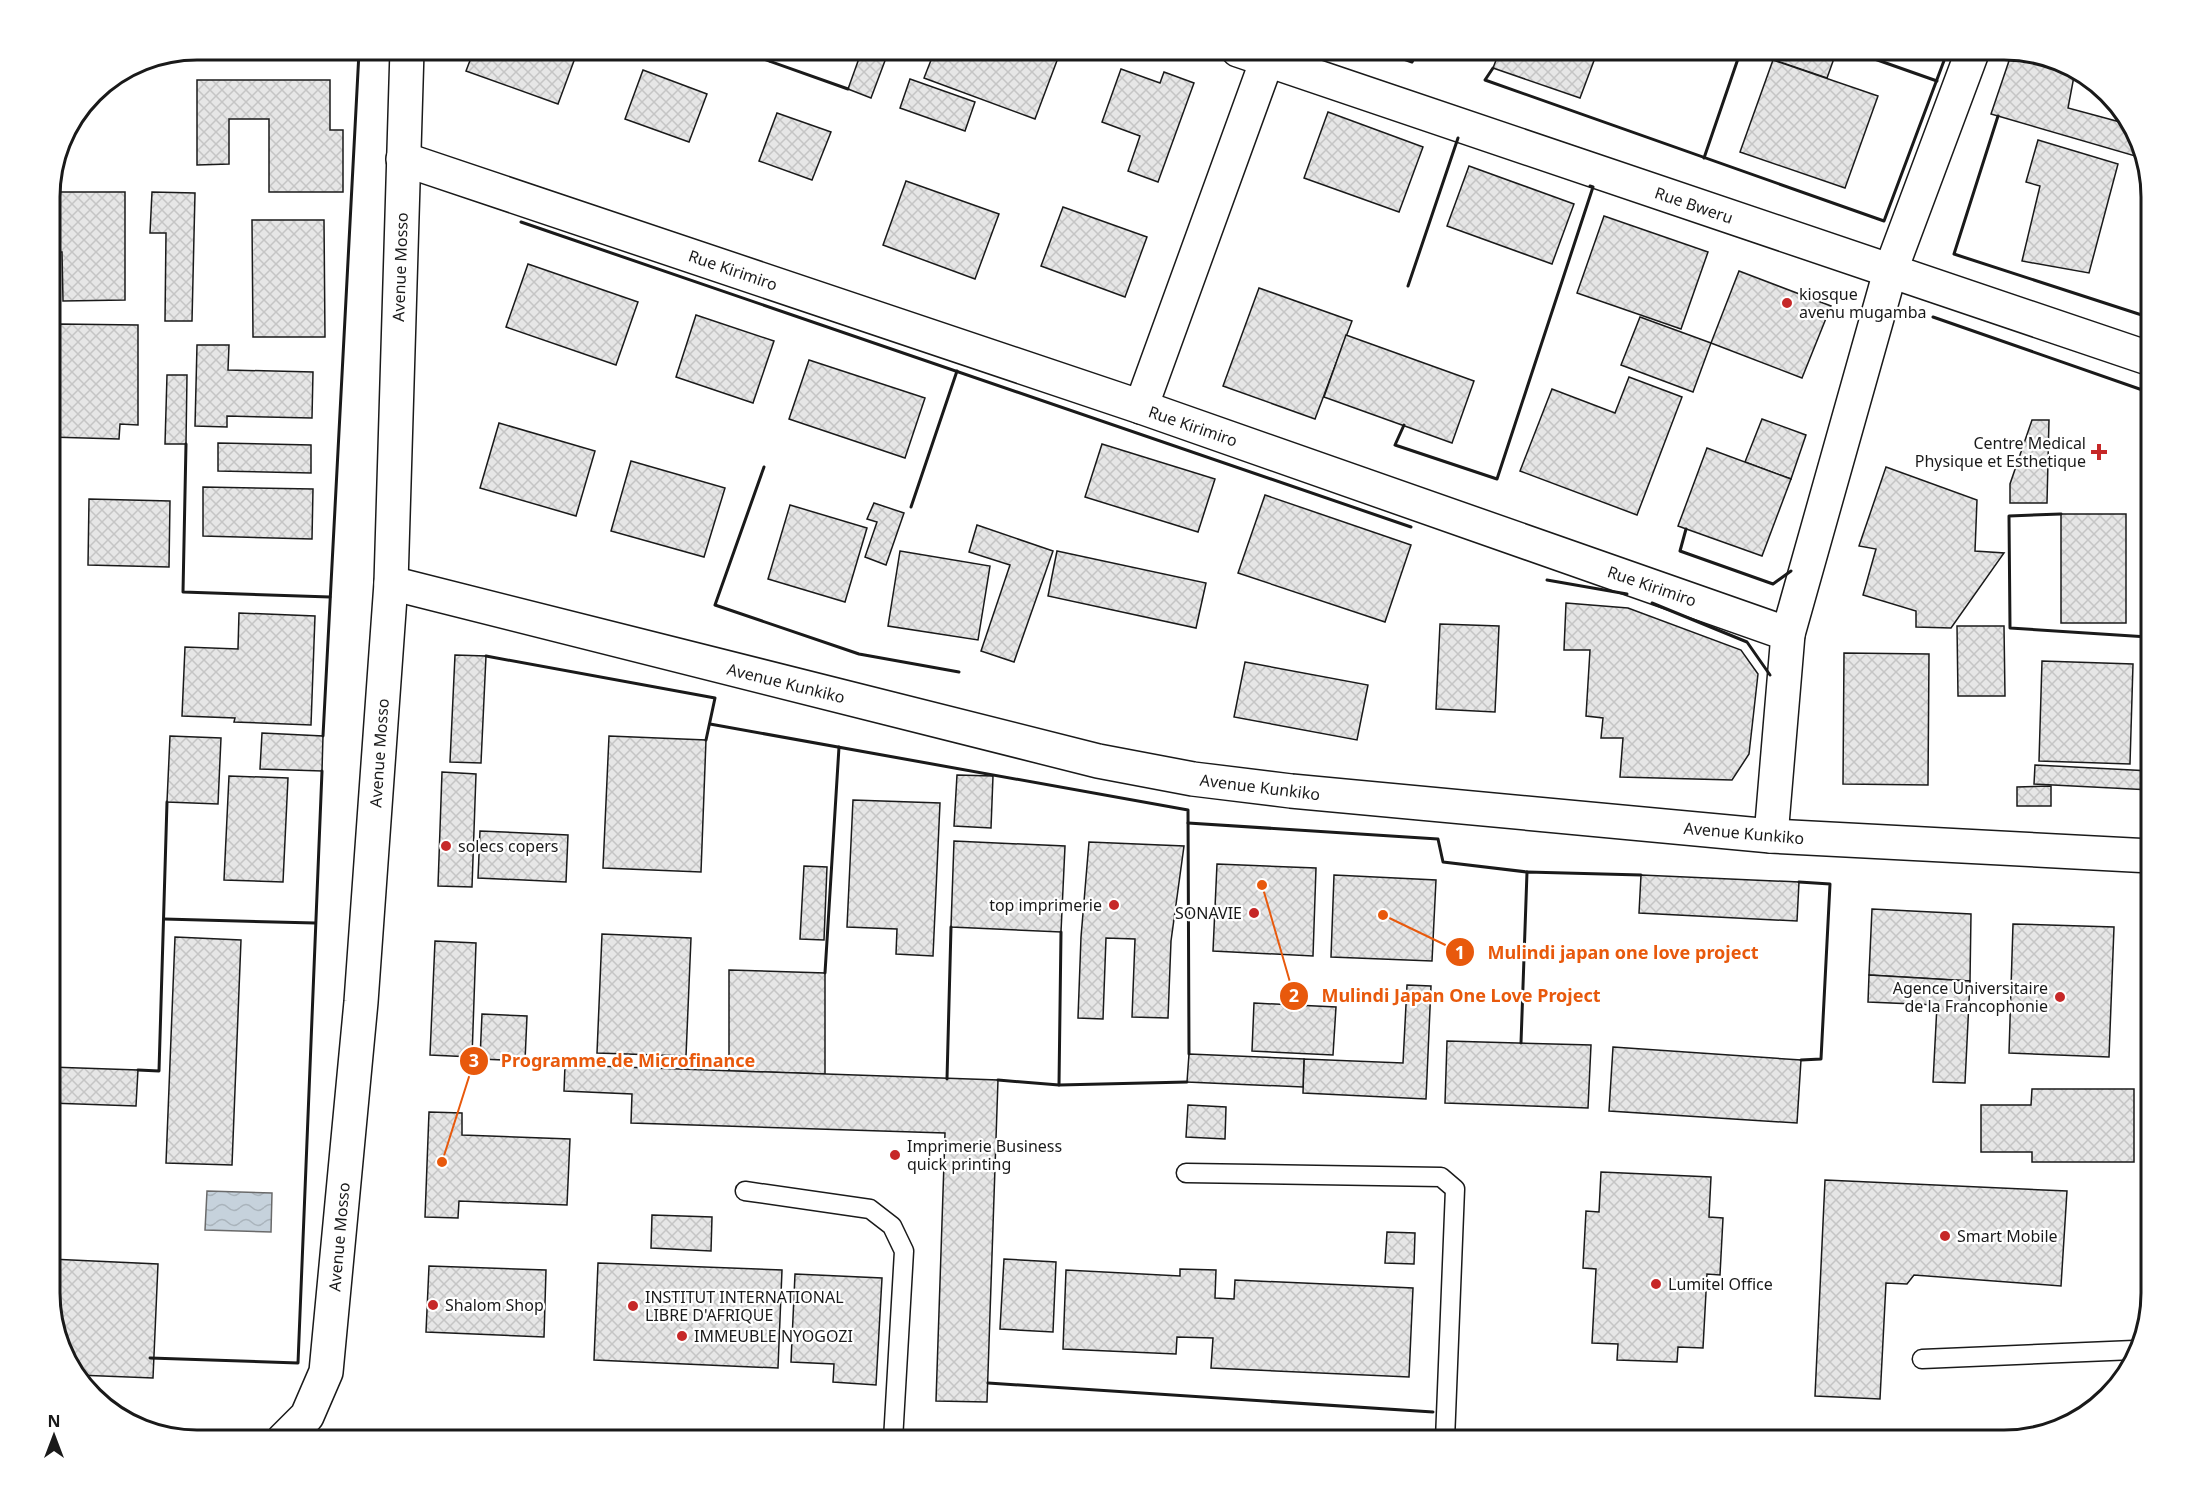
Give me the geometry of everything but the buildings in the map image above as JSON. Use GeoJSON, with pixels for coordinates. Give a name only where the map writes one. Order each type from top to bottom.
{"type":"FeatureCollection","features":[{"type":"Feature","properties":{"kind":"street","name":"Avenue Mosso"},"geometry":{"type":"LineString","coordinates":[[293,1430],[308,1416],[326,1372],[361,1002],[391,584],[407,60]]}},
{"type":"Feature","properties":{"kind":"street"},"geometry":{"type":"LineString","coordinates":[[1141,407],[1250,60]]}},
{"type":"Feature","properties":{"kind":"street","name":"Rue Bweru"},"geometry":{"type":"LineString","coordinates":[[1267,60],[2141,356]]}},
{"type":"Feature","properties":{"kind":"street"},"geometry":{"type":"LineString","coordinates":[[1771,836],[1788,634],[1890,272],[1969,60]]}},
{"type":"Feature","properties":{"kind":"street","name":"Rue Kirimiro"},"geometry":{"type":"LineString","coordinates":[[403,159],[1141,407],[1788,634]]}},
{"type":"Feature","properties":{"kind":"street","name":"Avenue Kunkiko"},"geometry":{"type":"LineString","coordinates":[[391,584],[1098,761],[1193,779],[1291,791],[1771,836],[2141,855]]}},
{"type":"Feature","properties":{"kind":"lane"},"geometry":{"type":"LineString","coordinates":[[1186,1173],[1441,1177],[1455,1189],[1445,1430]]}},
{"type":"Feature","properties":{"kind":"lane"},"geometry":{"type":"LineString","coordinates":[[745,1191],[870,1209],[892,1226],[904,1251],[894,1430]]}},
{"type":"Feature","properties":{"kind":"lane"},"geometry":{"type":"LineString","coordinates":[[1922,1359],[2129,1350]]}},
{"type":"Feature","properties":{"kind":"water"},"geometry":{"type":"Polygon","coordinates":[[[207,1191],[272,1193],[271,1232],[205,1230],[207,1191]]]}},
{"type":"Feature","properties":{"kind":"wall"},"geometry":{"type":"LineString","coordinates":[[323,736],[359,60]]}},
{"type":"Feature","properties":{"kind":"wall"},"geometry":{"type":"LineString","coordinates":[[766,60],[848,89]]}},
{"type":"Feature","properties":{"kind":"wall"},"geometry":{"type":"LineString","coordinates":[[1406,60],[1412,62],[1413,60]]}},
{"type":"Feature","properties":{"kind":"wall"},"geometry":{"type":"LineString","coordinates":[[1704,158],[1738,60]]}},
{"type":"Feature","properties":{"kind":"wall"},"geometry":{"type":"LineString","coordinates":[[1877,60],[1937,81]]}},
{"type":"Feature","properties":{"kind":"wall"},"geometry":{"type":"LineString","coordinates":[[1493,68],[1485,80],[1884,221],[1944,60]]}},
{"type":"Feature","properties":{"kind":"wall"},"geometry":{"type":"LineString","coordinates":[[1998,116],[1954,254],[2141,315]]}},
{"type":"Feature","properties":{"kind":"wall"},"geometry":{"type":"LineString","coordinates":[[1408,286],[1458,138]]}},
{"type":"Feature","properties":{"kind":"wall"},"geometry":{"type":"LineString","coordinates":[[1404,425],[1395,445],[1497,479],[1593,187],[1590,186]]}},
{"type":"Feature","properties":{"kind":"wall"},"geometry":{"type":"LineString","coordinates":[[521,222],[1411,527]]}},
{"type":"Feature","properties":{"kind":"wall"},"geometry":{"type":"LineString","coordinates":[[1933,317],[2141,390]]}},
{"type":"Feature","properties":{"kind":"wall"},"geometry":{"type":"LineString","coordinates":[[911,507],[957,371]]}},
{"type":"Feature","properties":{"kind":"wall"},"geometry":{"type":"LineString","coordinates":[[186,444],[183,592],[330,597]]}},
{"type":"Feature","properties":{"kind":"wall"},"geometry":{"type":"LineString","coordinates":[[764,467],[715,605],[859,654],[959,672]]}},
{"type":"Feature","properties":{"kind":"wall"},"geometry":{"type":"LineString","coordinates":[[2061,514],[2009,516],[2010,628],[2141,637]]}},
{"type":"Feature","properties":{"kind":"wall"},"geometry":{"type":"LineString","coordinates":[[1686,529],[1680,551],[1773,584],[1791,571]]}},
{"type":"Feature","properties":{"kind":"wall"},"geometry":{"type":"LineString","coordinates":[[1547,580],[1627,594]]}},
{"type":"Feature","properties":{"kind":"wall"},"geometry":{"type":"LineString","coordinates":[[1652,603],[1747,642],[1770,675]]}},
{"type":"Feature","properties":{"kind":"wall"},"geometry":{"type":"LineString","coordinates":[[486,656],[715,698],[706,740]]}},
{"type":"Feature","properties":{"kind":"wall"},"geometry":{"type":"LineString","coordinates":[[710,724],[1188,810],[1189,1054]]}},
{"type":"Feature","properties":{"kind":"wall"},"geometry":{"type":"LineString","coordinates":[[825,973],[839,747]]}},
{"type":"Feature","properties":{"kind":"wall"},"geometry":{"type":"LineString","coordinates":[[150,1358],[298,1363],[322,771]]}},
{"type":"Feature","properties":{"kind":"wall"},"geometry":{"type":"LineString","coordinates":[[138,1070],[159,1071],[167,802]]}},
{"type":"Feature","properties":{"kind":"wall"},"geometry":{"type":"LineString","coordinates":[[1188,823],[1438,839],[1443,862],[1527,872]]}},
{"type":"Feature","properties":{"kind":"wall"},"geometry":{"type":"LineString","coordinates":[[1521,1043],[1527,872],[1641,875]]}},
{"type":"Feature","properties":{"kind":"wall"},"geometry":{"type":"LineString","coordinates":[[1799,882],[1830,884],[1821,1059],[1801,1060]]}},
{"type":"Feature","properties":{"kind":"wall"},"geometry":{"type":"LineString","coordinates":[[164,919],[315,923]]}},
{"type":"Feature","properties":{"kind":"wall"},"geometry":{"type":"LineString","coordinates":[[947,1079],[951,927]]}},
{"type":"Feature","properties":{"kind":"wall"},"geometry":{"type":"LineString","coordinates":[[1059,1085],[1061,932]]}},
{"type":"Feature","properties":{"kind":"wall"},"geometry":{"type":"LineString","coordinates":[[998,1080],[1059,1085],[1187,1082]]}},
{"type":"Feature","properties":{"kind":"wall"},"geometry":{"type":"LineString","coordinates":[[988,1383],[1433,1412]]}},
{"type":"Feature","properties":{"kind":"place","name":"kiosque avenu mugamba"},"geometry":{"type":"Point","coordinates":[1787,303]}},
{"type":"Feature","properties":{"kind":"place","name":"Centre Medical Physique et Esthetique"},"geometry":{"type":"Point","coordinates":[2099,452]}},
{"type":"Feature","properties":{"kind":"place","name":"solecs copers"},"geometry":{"type":"Point","coordinates":[446,846]}},
{"type":"Feature","properties":{"kind":"place","name":"Mulindi Japan One Love Project"},"geometry":{"type":"Point","coordinates":[1262,885]}},
{"type":"Feature","properties":{"kind":"place","name":"top imprimerie"},"geometry":{"type":"Point","coordinates":[1114,905]}},
{"type":"Feature","properties":{"kind":"place","name":"SONAVIE"},"geometry":{"type":"Point","coordinates":[1254,913]}},
{"type":"Feature","properties":{"kind":"place","name":"Mulindi japan one love project"},"geometry":{"type":"Point","coordinates":[1383,915]}},
{"type":"Feature","properties":{"kind":"place","name":"Agence Universitaire de la Francophonie"},"geometry":{"type":"Point","coordinates":[2060,997]}},
{"type":"Feature","properties":{"kind":"place","name":"Imprimerie Business quick printing"},"geometry":{"type":"Point","coordinates":[895,1155]}},
{"type":"Feature","properties":{"kind":"place","name":"Programme de Microfinance"},"geometry":{"type":"Point","coordinates":[442,1162]}},
{"type":"Feature","properties":{"kind":"place","name":"Smart Mobile"},"geometry":{"type":"Point","coordinates":[1945,1236]}},
{"type":"Feature","properties":{"kind":"place","name":"Lumitel Office"},"geometry":{"type":"Point","coordinates":[1656,1284]}},
{"type":"Feature","properties":{"kind":"place","name":"Shalom Shop"},"geometry":{"type":"Point","coordinates":[433,1305]}},
{"type":"Feature","properties":{"kind":"place","name":"INSTITUT INTERNATIONAL LIBRE D'AFRIQUE"},"geometry":{"type":"Point","coordinates":[633,1306]}},
{"type":"Feature","properties":{"kind":"place","name":"IMMEUBLE NYOGOZI"},"geometry":{"type":"Point","coordinates":[682,1336]}}]}
